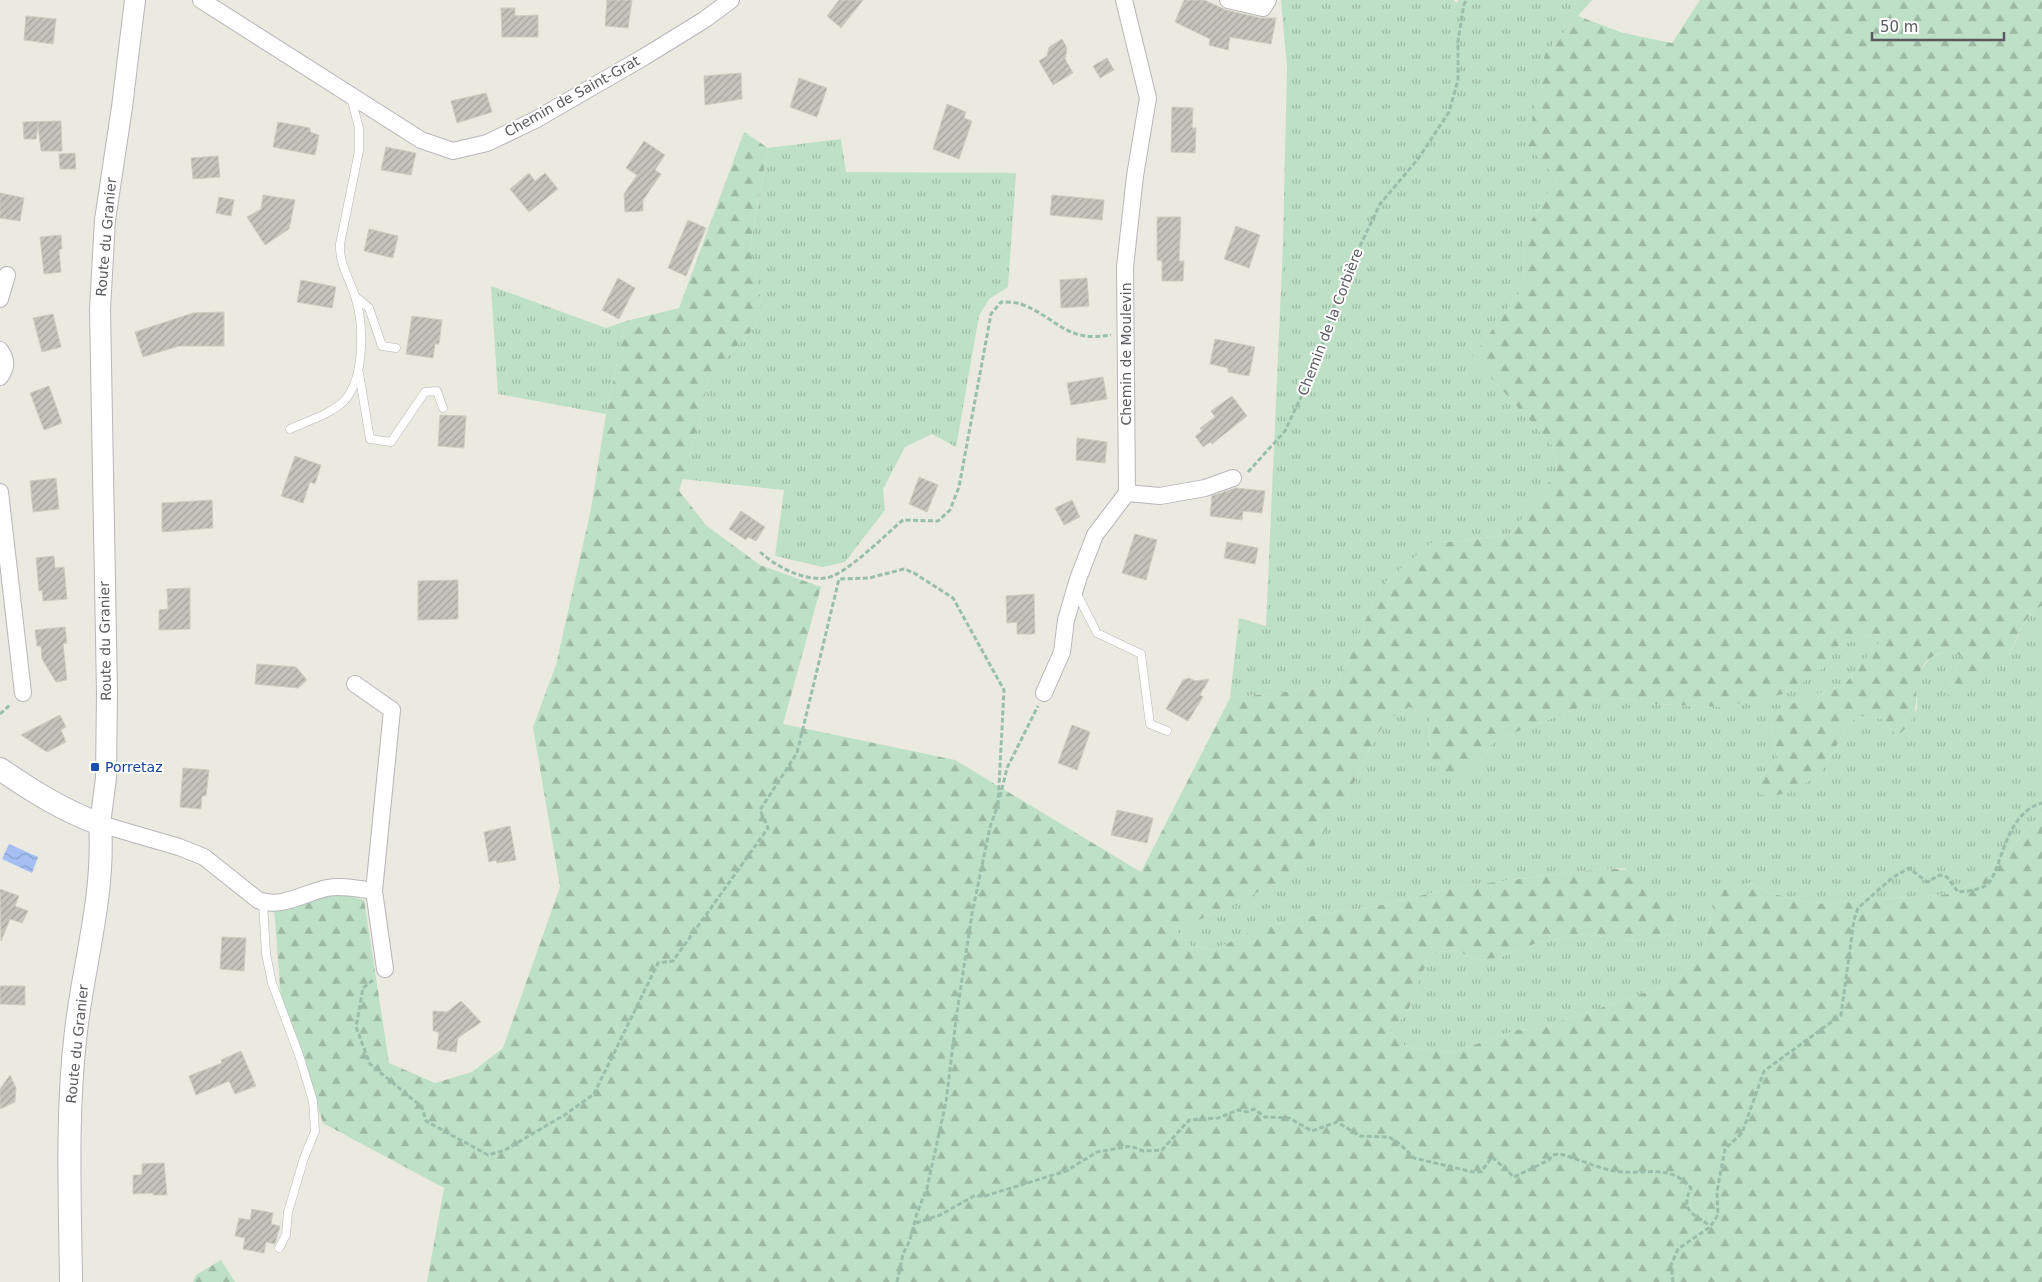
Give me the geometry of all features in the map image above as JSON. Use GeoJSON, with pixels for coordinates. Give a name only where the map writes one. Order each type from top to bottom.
{"type":"FeatureCollection","features":[{"type":"Feature","properties":{"kind":"main road"},"geometry":{"type":"LineString","coordinates":[[0,769],[53,803],[80,817],[100,824]]}},
{"type":"Feature","properties":{"kind":"main road","name":"Route du Granier"},"geometry":{"type":"LineString","coordinates":[[71,1282],[69,1103],[76,1030],[100,881],[102,854],[100,824]]}},
{"type":"Feature","properties":{"kind":"street","name":"Route du Granier"},"geometry":{"type":"LineString","coordinates":[[100,824],[106,778],[107,702],[100,308],[105,220],[122,107],[135,0]]}},
{"type":"Feature","properties":{"kind":"street","name":"Chemin de Saint-Grat"},"geometry":{"type":"LineString","coordinates":[[201,0],[421,140],[453,151],[487,142],[534,120],[644,57],[704,20],[731,0]]}},
{"type":"Feature","properties":{"kind":"street","name":"Chemin de Moulevin"},"geometry":{"type":"LineString","coordinates":[[1124,0],[1148,98],[1135,176],[1125,267],[1127,493]]}},
{"type":"Feature","properties":{"kind":"street"},"geometry":{"type":"LineString","coordinates":[[1228,0],[1263,8],[1268,0]]}},
{"type":"Feature","properties":{"kind":"street"},"geometry":{"type":"LineString","coordinates":[[0,298],[6,275]]}},
{"type":"Feature","properties":{"kind":"street"},"geometry":{"type":"LineString","coordinates":[[0,350],[5,358],[5,370],[0,377]]}},
{"type":"Feature","properties":{"kind":"street"},"geometry":{"type":"LineString","coordinates":[[1044,693],[1062,652],[1066,620],[1095,535],[1127,493],[1160,496],[1205,488],[1233,478]]}},
{"type":"Feature","properties":{"kind":"street"},"geometry":{"type":"LineString","coordinates":[[0,492],[23,693]]}},
{"type":"Feature","properties":{"kind":"street"},"geometry":{"type":"LineString","coordinates":[[355,684],[392,710],[374,891],[385,969]]}},
{"type":"Feature","properties":{"kind":"street"},"geometry":{"type":"LineString","coordinates":[[100,824],[179,847],[204,857],[263,902],[279,903],[328,888],[351,887],[374,891]]}},
{"type":"Feature","properties":{"kind":"lane"},"geometry":{"type":"LineString","coordinates":[[290,428],[328,412],[344,400],[356,382],[361,328],[355,296],[339,256],[359,144],[359,128],[350,94]]}},
{"type":"Feature","properties":{"kind":"lane"},"geometry":{"type":"LineString","coordinates":[[355,296],[369,308],[382,346],[396,348]]}},
{"type":"Feature","properties":{"kind":"lane"},"geometry":{"type":"LineString","coordinates":[[358,366],[370,440],[390,442],[425,392],[437,391],[443,408]]}},
{"type":"Feature","properties":{"kind":"lane"},"geometry":{"type":"LineString","coordinates":[[1075,590],[1097,633],[1141,654],[1150,724],[1167,731]]}},
{"type":"Feature","properties":{"kind":"lane"},"geometry":{"type":"LineString","coordinates":[[263,902],[266,954],[272,983],[299,1055],[313,1101],[315,1131],[304,1158],[288,1212],[286,1235],[279,1248]]}},
{"type":"Feature","properties":{"kind":"path","name":"Chemin de la Corbière"},"geometry":{"type":"LineString","coordinates":[[1233,478],[1250,471],[1285,431],[1316,365],[1339,290],[1380,204],[1418,159],[1449,112],[1458,80],[1458,41],[1464,4],[1467,0]]}},
{"type":"Feature","properties":{"kind":"path"},"geometry":{"type":"LineString","coordinates":[[760,552],[774,564],[804,576],[827,578],[849,567],[902,520],[938,521],[950,510],[959,488],[991,314],[1001,302],[1020,304],[1071,334],[1095,338],[1126,332]]}},
{"type":"Feature","properties":{"kind":"path"},"geometry":{"type":"LineString","coordinates":[[385,969],[363,988],[356,1027],[370,1064],[422,1107],[426,1121],[488,1154],[505,1150],[566,1114],[594,1094],[658,963],[674,961],[768,828],[760,810],[797,753],[839,579],[870,578],[904,569],[914,573],[953,598],[1004,690],[998,805]]}},
{"type":"Feature","properties":{"kind":"path"},"geometry":{"type":"LineString","coordinates":[[896,1282],[916,1223],[917,1213],[927,1188],[946,1102],[972,914],[990,827],[1008,768],[1044,693]]}},
{"type":"Feature","properties":{"kind":"path"},"geometry":{"type":"LineString","coordinates":[[1673,1282],[1671,1265],[1678,1249],[1710,1226],[1718,1215],[1717,1192],[1724,1149],[1742,1133],[1764,1071],[1841,1015],[1854,920],[1858,908],[1892,878],[1909,868],[1927,882],[1940,875],[1947,877],[1958,892],[1988,884],[2011,830],[2022,814],[2042,803]]}},
{"type":"Feature","properties":{"kind":"path"},"geometry":{"type":"LineString","coordinates":[[916,1223],[940,1215],[974,1196],[985,1196],[1066,1171],[1096,1152],[1132,1146],[1143,1150],[1162,1150],[1189,1120],[1218,1118],[1238,1110],[1247,1112],[1254,1109],[1265,1117],[1289,1118],[1312,1131],[1337,1122],[1360,1136],[1389,1137],[1400,1144],[1414,1158],[1474,1172],[1481,1172],[1492,1157],[1514,1177],[1549,1160],[1553,1155],[1559,1154],[1614,1171],[1660,1171],[1670,1173],[1682,1178],[1691,1188],[1687,1201],[1688,1210],[1693,1216],[1703,1219],[1710,1226]]}},
{"type":"Feature","properties":{"kind":"green space"},"geometry":{"type":"Polygon","coordinates":[[[1281,0],[1454,0],[1456,3],[1459,0],[1592,0],[1545,54],[1557,179],[1524,232],[1523,288],[1472,357],[1552,445],[1557,471],[1511,534],[1464,541],[1431,543],[1381,586],[1336,686],[1230,698],[1239,618],[1266,626],[1283,244],[1287,67],[1281,0]]]}},
{"type":"Feature","properties":{"kind":"green space"},"geometry":{"type":"Polygon","coordinates":[[[1700,0],[2042,0],[2042,606],[2030,614],[2022,626],[2013,647],[2005,658],[1958,702],[1948,700],[1948,689],[1961,657],[1952,650],[1930,658],[1922,667],[1918,677],[1916,707],[1913,717],[1897,736],[1882,719],[1860,716],[1850,722],[1820,775],[1790,792],[1769,797],[1759,794],[1756,783],[1777,758],[1771,725],[1777,716],[1795,702],[1845,684],[1887,633],[1866,636],[1838,646],[1826,666],[1788,693],[1722,707],[1656,704],[1608,696],[1494,741],[1468,777],[1446,776],[1430,760],[1429,716],[1409,707],[1389,719],[1375,737],[1347,798],[1309,854],[1275,884],[1176,931],[1192,947],[1214,950],[1255,929],[1322,914],[1368,908],[1461,886],[1602,869],[1628,871],[1646,878],[1678,911],[1673,935],[1630,941],[1585,934],[1539,942],[1498,958],[1476,960],[1456,950],[1433,953],[1422,973],[1406,1016],[1388,1029],[1405,1046],[1451,1053],[1517,1030],[1541,1028],[1673,983],[1690,967],[1703,948],[1714,905],[1726,886],[1749,883],[1770,893],[1815,904],[1950,894],[1983,879],[2042,813],[2042,1282],[427,1282],[444,1188],[323,1123],[281,999],[274,908],[330,894],[364,900],[389,1063],[435,1083],[472,1072],[503,1048],[560,887],[533,727],[556,665],[591,509],[606,414],[626,321],[679,308],[744,132],[768,148],[750,246],[761,301],[755,327],[710,375],[679,491],[707,526],[760,565],[821,587],[783,724],[955,760],[1141,872],[1230,698],[1336,686],[1381,586],[1431,543],[1464,541],[1511,534],[1557,471],[1552,445],[1472,357],[1523,288],[1524,232],[1557,179],[1527,145],[1545,54],[1578,16],[1623,33],[1672,43],[1700,0]]]}},
{"type":"Feature","properties":{"kind":"green space"},"geometry":{"type":"Polygon","coordinates":[[[841,139],[846,172],[1016,173],[1008,287],[989,299],[979,316],[956,447],[932,434],[905,447],[883,489],[885,510],[845,562],[823,567],[775,556],[784,490],[682,479],[692,448],[710,375],[755,327],[761,301],[750,247],[768,148],[841,139]]]}},
{"type":"Feature","properties":{"kind":"green space"},"geometry":{"type":"Polygon","coordinates":[[[491,286],[606,328],[626,321],[606,414],[498,394],[491,286]]]}},
{"type":"Feature","properties":{"kind":"green space"},"geometry":{"type":"Polygon","coordinates":[[[2042,606],[2042,813],[1983,879],[1950,894],[1815,904],[1770,893],[1749,883],[1714,905],[1703,948],[1690,967],[1673,983],[1541,1028],[1517,1030],[1451,1053],[1405,1046],[1388,1029],[1406,1016],[1422,973],[1433,953],[1456,950],[1476,960],[1498,958],[1539,942],[1585,934],[1630,941],[1673,935],[1678,911],[1624,868],[1461,886],[1368,908],[1322,914],[1255,929],[1214,950],[1192,947],[1176,931],[1275,884],[1347,798],[1375,737],[1389,719],[1409,707],[1429,716],[1430,760],[1468,777],[1494,741],[1608,696],[1656,704],[1722,707],[1826,666],[1837,646],[1866,636],[1888,633],[1845,684],[1795,702],[1771,725],[1777,758],[1756,783],[1820,775],[1850,722],[1860,716],[1882,719],[1897,736],[1917,709],[1917,675],[1931,657],[1952,650],[1961,657],[1948,689],[1990,666],[2009,653],[2030,615],[2042,606]]]}},
{"type":"Feature","properties":{"kind":"green space"},"geometry":{"type":"Polygon","coordinates":[[[221,1260],[235,1282],[193,1282],[196,1275],[221,1260]]]}},
{"type":"Feature","properties":{"kind":"water"},"geometry":{"type":"Polygon","coordinates":[[[9,844],[38,857],[32,873],[2,859],[9,844]]]}},
{"type":"Feature","properties":{"kind":"building"},"geometry":{"type":"Polygon","coordinates":[[[607,0],[632,0],[628,28],[605,26],[607,0]]]}},
{"type":"Feature","properties":{"kind":"building"},"geometry":{"type":"Polygon","coordinates":[[[839,0],[863,0],[841,28],[827,16],[839,0]]]}},
{"type":"Feature","properties":{"kind":"building"},"geometry":{"type":"Polygon","coordinates":[[[1184,0],[1204,0],[1226,10],[1261,18],[1276,18],[1271,44],[1230,37],[1228,50],[1209,45],[1210,39],[1175,22],[1184,0]]]}},
{"type":"Feature","properties":{"kind":"building"},"geometry":{"type":"Polygon","coordinates":[[[501,8],[515,8],[515,16],[538,15],[538,37],[502,37],[501,8]]]}},
{"type":"Feature","properties":{"kind":"building"},"geometry":{"type":"Polygon","coordinates":[[[26,16],[56,19],[53,44],[24,40],[26,16]]]}},
{"type":"Feature","properties":{"kind":"building"},"geometry":{"type":"Polygon","coordinates":[[[1062,39],[1067,48],[1065,59],[1073,73],[1053,85],[1039,61],[1047,56],[1049,47],[1062,39]]]}},
{"type":"Feature","properties":{"kind":"building"},"geometry":{"type":"Polygon","coordinates":[[[1107,58],[1114,70],[1100,78],[1093,66],[1107,58]]]}},
{"type":"Feature","properties":{"kind":"building"},"geometry":{"type":"Polygon","coordinates":[[[741,73],[742,99],[705,105],[704,76],[741,73]]]}},
{"type":"Feature","properties":{"kind":"building"},"geometry":{"type":"Polygon","coordinates":[[[799,78],[827,88],[817,117],[790,107],[799,78]]]}},
{"type":"Feature","properties":{"kind":"building"},"geometry":{"type":"Polygon","coordinates":[[[486,93],[492,112],[457,123],[451,101],[486,93]]]}},
{"type":"Feature","properties":{"kind":"building"},"geometry":{"type":"Polygon","coordinates":[[[947,104],[966,112],[964,118],[972,121],[959,159],[933,149],[947,104]]]}},
{"type":"Feature","properties":{"kind":"building"},"geometry":{"type":"Polygon","coordinates":[[[1172,107],[1193,108],[1192,128],[1196,128],[1195,153],[1171,152],[1172,107]]]}},
{"type":"Feature","properties":{"kind":"building"},"geometry":{"type":"Polygon","coordinates":[[[61,121],[62,151],[41,151],[38,125],[36,139],[24,139],[23,122],[61,121]]]}},
{"type":"Feature","properties":{"kind":"building"},"geometry":{"type":"Polygon","coordinates":[[[278,122],[310,128],[310,132],[319,135],[315,155],[273,147],[278,122]]]}},
{"type":"Feature","properties":{"kind":"building"},"geometry":{"type":"Polygon","coordinates":[[[644,141],[665,155],[655,170],[661,174],[643,200],[643,211],[625,212],[624,194],[637,175],[626,168],[644,141]]]}},
{"type":"Feature","properties":{"kind":"building"},"geometry":{"type":"Polygon","coordinates":[[[386,147],[416,153],[411,175],[381,170],[386,147]]]}},
{"type":"Feature","properties":{"kind":"building"},"geometry":{"type":"Polygon","coordinates":[[[75,153],[76,169],[60,169],[59,154],[75,153]]]}},
{"type":"Feature","properties":{"kind":"building"},"geometry":{"type":"Polygon","coordinates":[[[218,156],[220,177],[193,179],[191,158],[218,156]]]}},
{"type":"Feature","properties":{"kind":"building"},"geometry":{"type":"Polygon","coordinates":[[[529,173],[535,181],[545,173],[558,189],[529,212],[510,189],[529,173]]]}},
{"type":"Feature","properties":{"kind":"building"},"geometry":{"type":"Polygon","coordinates":[[[0,193],[24,198],[20,221],[0,218],[0,193]]]}},
{"type":"Feature","properties":{"kind":"building"},"geometry":{"type":"Polygon","coordinates":[[[263,195],[295,200],[289,229],[265,245],[247,217],[261,209],[263,195]]]}},
{"type":"Feature","properties":{"kind":"building"},"geometry":{"type":"Polygon","coordinates":[[[1052,195],[1104,200],[1102,220],[1050,215],[1052,195]]]}},
{"type":"Feature","properties":{"kind":"building"},"geometry":{"type":"Polygon","coordinates":[[[219,197],[234,200],[231,216],[216,213],[219,197]]]}},
{"type":"Feature","properties":{"kind":"building"},"geometry":{"type":"Polygon","coordinates":[[[1157,217],[1181,217],[1179,261],[1184,261],[1183,281],[1162,281],[1162,261],[1157,260],[1157,217]]]}},
{"type":"Feature","properties":{"kind":"building"},"geometry":{"type":"Polygon","coordinates":[[[688,220],[706,228],[686,276],[668,268],[688,220]]]}},
{"type":"Feature","properties":{"kind":"building"},"geometry":{"type":"Polygon","coordinates":[[[1236,226],[1260,235],[1249,268],[1224,259],[1236,226]]]}},
{"type":"Feature","properties":{"kind":"building"},"geometry":{"type":"Polygon","coordinates":[[[369,229],[398,236],[393,258],[364,251],[369,229]]]}},
{"type":"Feature","properties":{"kind":"building"},"geometry":{"type":"Polygon","coordinates":[[[61,235],[62,249],[59,250],[61,272],[44,274],[40,237],[61,235]]]}},
{"type":"Feature","properties":{"kind":"building"},"geometry":{"type":"Polygon","coordinates":[[[618,278],[635,288],[619,319],[602,310],[618,278]]]}},
{"type":"Feature","properties":{"kind":"building"},"geometry":{"type":"Polygon","coordinates":[[[1087,278],[1089,306],[1061,308],[1060,280],[1087,278]]]}},
{"type":"Feature","properties":{"kind":"building"},"geometry":{"type":"Polygon","coordinates":[[[301,280],[336,287],[332,308],[297,302],[301,280]]]}},
{"type":"Feature","properties":{"kind":"building"},"geometry":{"type":"Polygon","coordinates":[[[224,312],[224,346],[179,346],[143,357],[135,332],[193,313],[224,312]]]}},
{"type":"Feature","properties":{"kind":"building"},"geometry":{"type":"Polygon","coordinates":[[[53,314],[61,347],[42,352],[33,318],[53,314]]]}},
{"type":"Feature","properties":{"kind":"building"},"geometry":{"type":"Polygon","coordinates":[[[412,316],[442,320],[439,344],[435,344],[433,358],[406,354],[412,316]]]}},
{"type":"Feature","properties":{"kind":"building"},"geometry":{"type":"Polygon","coordinates":[[[1215,339],[1255,347],[1249,376],[1228,372],[1228,368],[1210,364],[1215,339]]]}},
{"type":"Feature","properties":{"kind":"building"},"geometry":{"type":"Polygon","coordinates":[[[1103,377],[1107,399],[1071,405],[1067,383],[1103,377]]]}},
{"type":"Feature","properties":{"kind":"building"},"geometry":{"type":"Polygon","coordinates":[[[49,386],[62,423],[44,430],[30,393],[49,386]]]}},
{"type":"Feature","properties":{"kind":"building"},"geometry":{"type":"Polygon","coordinates":[[[1232,396],[1247,416],[1212,444],[1210,442],[1203,447],[1195,436],[1202,431],[1200,428],[1215,417],[1211,411],[1232,396]]]}},
{"type":"Feature","properties":{"kind":"building"},"geometry":{"type":"Polygon","coordinates":[[[440,415],[466,416],[464,448],[438,446],[440,415]]]}},
{"type":"Feature","properties":{"kind":"building"},"geometry":{"type":"Polygon","coordinates":[[[1077,438],[1107,442],[1105,463],[1076,460],[1077,438]]]}},
{"type":"Feature","properties":{"kind":"building"},"geometry":{"type":"Polygon","coordinates":[[[295,456],[321,465],[315,484],[310,482],[303,503],[281,496],[295,456]]]}},
{"type":"Feature","properties":{"kind":"building"},"geometry":{"type":"Polygon","coordinates":[[[919,477],[938,485],[927,512],[909,504],[919,477]]]}},
{"type":"Feature","properties":{"kind":"building"},"geometry":{"type":"Polygon","coordinates":[[[56,478],[59,509],[33,512],[30,481],[56,478]]]}},
{"type":"Feature","properties":{"kind":"building"},"geometry":{"type":"Polygon","coordinates":[[[1236,488],[1265,491],[1262,513],[1243,511],[1242,520],[1210,516],[1212,496],[1236,488]]]}},
{"type":"Feature","properties":{"kind":"building"},"geometry":{"type":"Polygon","coordinates":[[[212,500],[213,528],[162,532],[162,503],[212,500]]]}},
{"type":"Feature","properties":{"kind":"building"},"geometry":{"type":"Polygon","coordinates":[[[1072,500],[1080,517],[1064,525],[1055,508],[1072,500]]]}},
{"type":"Feature","properties":{"kind":"building"},"geometry":{"type":"Polygon","coordinates":[[[741,511],[765,527],[756,541],[748,537],[746,540],[729,529],[741,511]]]}},
{"type":"Feature","properties":{"kind":"building"},"geometry":{"type":"Polygon","coordinates":[[[1135,534],[1157,540],[1146,580],[1122,573],[1135,534]]]}},
{"type":"Feature","properties":{"kind":"building"},"geometry":{"type":"Polygon","coordinates":[[[1227,542],[1258,548],[1255,564],[1224,558],[1227,542]]]}},
{"type":"Feature","properties":{"kind":"building"},"geometry":{"type":"Polygon","coordinates":[[[54,556],[55,568],[64,567],[67,599],[43,601],[42,590],[39,591],[36,558],[54,556]]]}},
{"type":"Feature","properties":{"kind":"building"},"geometry":{"type":"Polygon","coordinates":[[[458,580],[458,619],[418,620],[418,581],[458,580]]]}},
{"type":"Feature","properties":{"kind":"building"},"geometry":{"type":"Polygon","coordinates":[[[190,588],[190,629],[159,630],[159,610],[168,609],[167,589],[190,588]]]}},
{"type":"Feature","properties":{"kind":"building"},"geometry":{"type":"Polygon","coordinates":[[[1034,594],[1035,634],[1017,634],[1017,622],[1007,623],[1006,596],[1034,594]]]}},
{"type":"Feature","properties":{"kind":"building"},"geometry":{"type":"Polygon","coordinates":[[[65,627],[67,643],[63,644],[67,680],[56,682],[42,659],[41,646],[37,646],[35,630],[65,627]]]}},
{"type":"Feature","properties":{"kind":"building"},"geometry":{"type":"Polygon","coordinates":[[[257,664],[296,667],[307,680],[298,688],[255,684],[257,664]]]}},
{"type":"Feature","properties":{"kind":"building"},"geometry":{"type":"Polygon","coordinates":[[[1189,678],[1195,681],[1209,679],[1200,695],[1203,697],[1188,721],[1166,709],[1183,680],[1189,678]]]}},
{"type":"Feature","properties":{"kind":"building"},"geometry":{"type":"Polygon","coordinates":[[[60,715],[66,727],[61,730],[66,742],[47,752],[21,735],[60,715]]]}},
{"type":"Feature","properties":{"kind":"building"},"geometry":{"type":"Polygon","coordinates":[[[1072,725],[1090,732],[1077,770],[1058,763],[1072,725]]]}},
{"type":"Feature","properties":{"kind":"building"},"geometry":{"type":"Polygon","coordinates":[[[183,768],[209,770],[206,796],[202,796],[201,809],[180,807],[183,768]]]}},
{"type":"Feature","properties":{"kind":"building"},"geometry":{"type":"Polygon","coordinates":[[[1117,810],[1153,818],[1147,843],[1111,835],[1117,810]]]}},
{"type":"Feature","properties":{"kind":"building"},"geometry":{"type":"Polygon","coordinates":[[[510,826],[516,860],[497,863],[496,860],[489,862],[484,832],[510,826]]]}},
{"type":"Feature","properties":{"kind":"building"},"geometry":{"type":"Polygon","coordinates":[[[0,889],[19,896],[15,906],[28,911],[22,923],[10,919],[1,941],[0,889]]]}},
{"type":"Feature","properties":{"kind":"building"},"geometry":{"type":"Polygon","coordinates":[[[222,937],[246,938],[244,971],[220,969],[222,937]]]}},
{"type":"Feature","properties":{"kind":"building"},"geometry":{"type":"Polygon","coordinates":[[[0,986],[25,986],[25,1005],[0,1004],[0,986]]]}},
{"type":"Feature","properties":{"kind":"building"},"geometry":{"type":"Polygon","coordinates":[[[461,1001],[481,1022],[458,1038],[456,1052],[437,1049],[439,1032],[433,1031],[433,1011],[447,1012],[461,1001]]]}},
{"type":"Feature","properties":{"kind":"building"},"geometry":{"type":"Polygon","coordinates":[[[241,1051],[256,1086],[235,1094],[229,1081],[196,1095],[189,1076],[222,1063],[221,1060],[241,1051]]]}},
{"type":"Feature","properties":{"kind":"building"},"geometry":{"type":"Polygon","coordinates":[[[10,1075],[16,1088],[15,1102],[0,1109],[0,1089],[10,1075]]]}},
{"type":"Feature","properties":{"kind":"building"},"geometry":{"type":"Polygon","coordinates":[[[164,1163],[167,1195],[153,1195],[153,1193],[133,1194],[133,1175],[142,1175],[142,1164],[164,1163]]]}},
{"type":"Feature","properties":{"kind":"building"},"geometry":{"type":"Polygon","coordinates":[[[252,1209],[273,1213],[271,1224],[280,1226],[275,1244],[266,1242],[264,1253],[243,1249],[245,1238],[235,1236],[239,1218],[250,1220],[252,1209]]]}},
{"type":"Feature","properties":{"kind":"place","name":"Porretaz"},"geometry":{"type":"Point","coordinates":[95,767]}}]}
